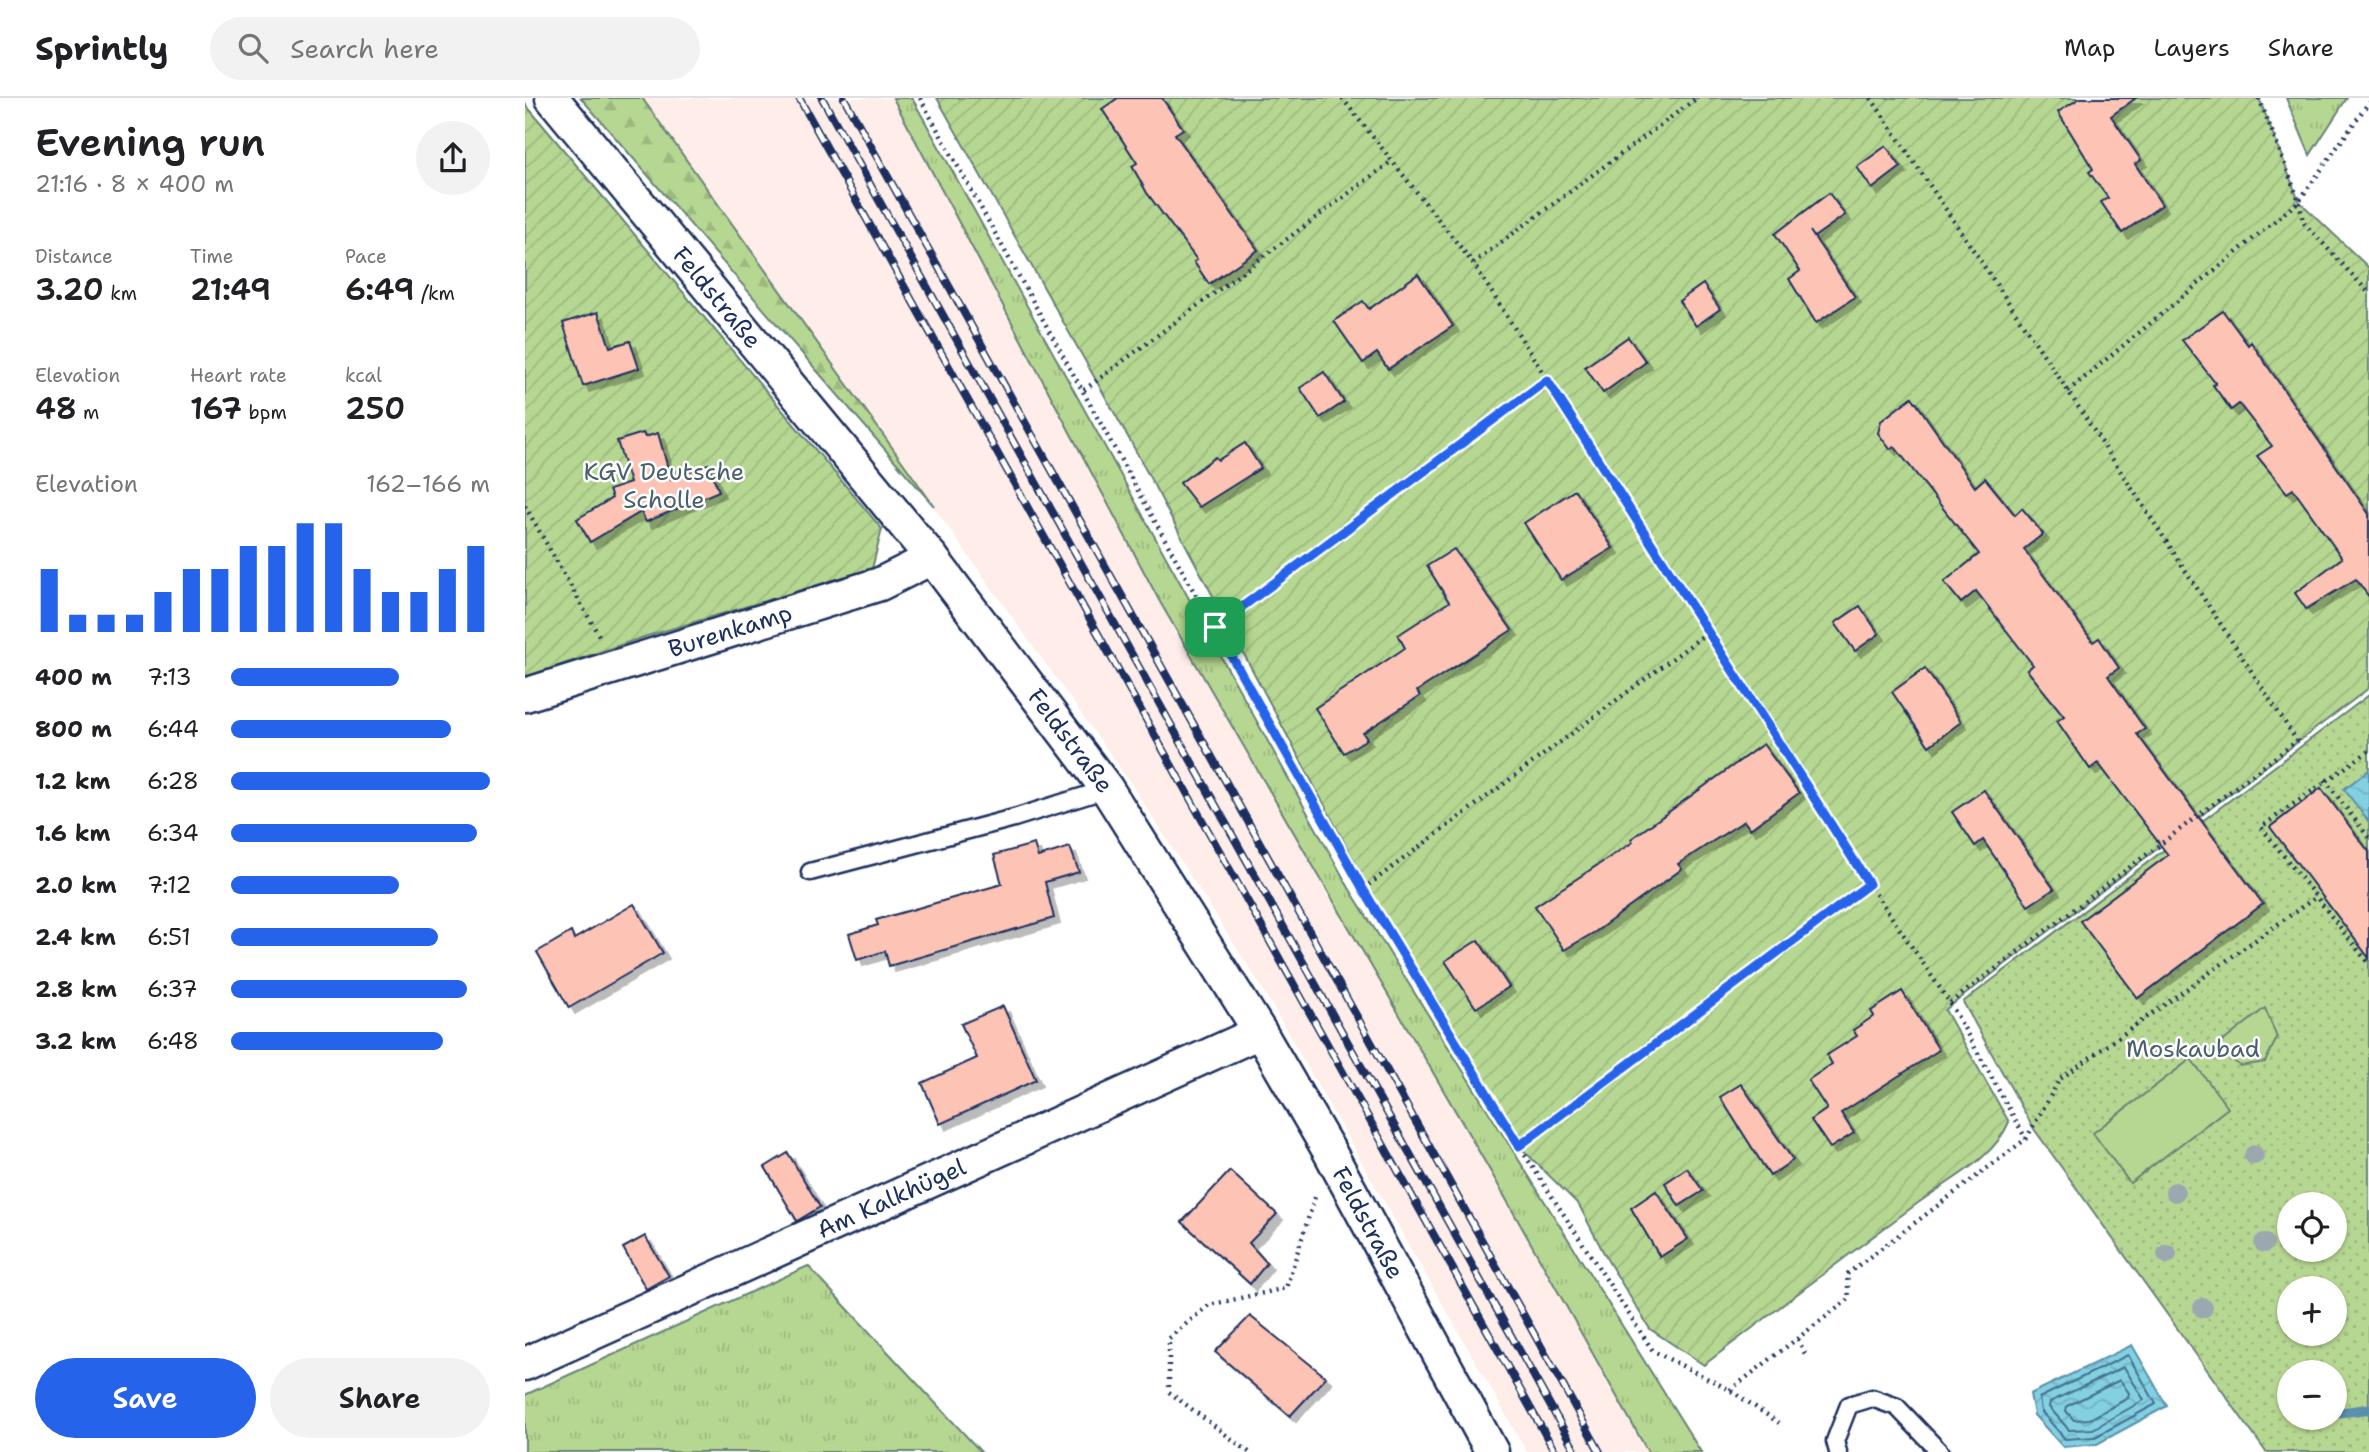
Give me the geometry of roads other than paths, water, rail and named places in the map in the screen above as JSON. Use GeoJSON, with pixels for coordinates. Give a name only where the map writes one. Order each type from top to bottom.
{"type":"FeatureCollection","features":[{"type":"Feature","properties":{"kind":"street","name":"Feldstraße"},"geometry":{"type":"LineString","coordinates":[[552,98],[932,558],[1107,789],[1260,1032],[1328,1149],[1492,1452]]}},
{"type":"Feature","properties":{"kind":"street","name":"Burenkamp"},"geometry":{"type":"LineString","coordinates":[[525,695],[880,584],[932,558]]}},
{"type":"Feature","properties":{"kind":"street","name":"Am Kalkhügel"},"geometry":{"type":"LineString","coordinates":[[525,1364],[1260,1032]]}},
{"type":"Feature","properties":{"kind":"lane"},"geometry":{"type":"LineString","coordinates":[[810,872],[1014,818],[1107,789]]}},
{"type":"Feature","properties":{"kind":"lane"},"geometry":{"type":"LineString","coordinates":[[1838,1452],[1835,1441],[1849,1405],[1872,1398],[1897,1407],[1940,1452]]}},
{"type":"Feature","properties":{"kind":"water"},"geometry":{"type":"Polygon","coordinates":[[[2369,770],[2369,822],[2344,789],[2369,770]]]}},
{"type":"Feature","properties":{"kind":"water"},"geometry":{"type":"Polygon","coordinates":[[[2132,1345],[2167,1406],[2097,1444],[2063,1447],[2034,1415],[2030,1394],[2132,1345]]]}},
{"type":"Feature","properties":{"kind":"waterway"},"geometry":{"type":"LineString","coordinates":[[2347,1412],[2369,1409]]}},
{"type":"Feature","properties":{"kind":"railway"},"geometry":{"type":"LineString","coordinates":[[799,98],[1555,1452]]}},
{"type":"Feature","properties":{"kind":"railway"},"geometry":{"type":"LineString","coordinates":[[822,98],[1576,1452]]}},
{"type":"Feature","properties":{"kind":"railway"},"geometry":{"type":"LineString","coordinates":[[844,98],[1600,1452]]}},
{"type":"Feature","properties":{"kind":"park label","name":"KGV Deutsche Scholle"},"geometry":{"type":"Point","coordinates":[664,486]}},
{"type":"Feature","properties":{"kind":"park label","name":"Moskaubad"},"geometry":{"type":"Point","coordinates":[2193,1049]}}]}
